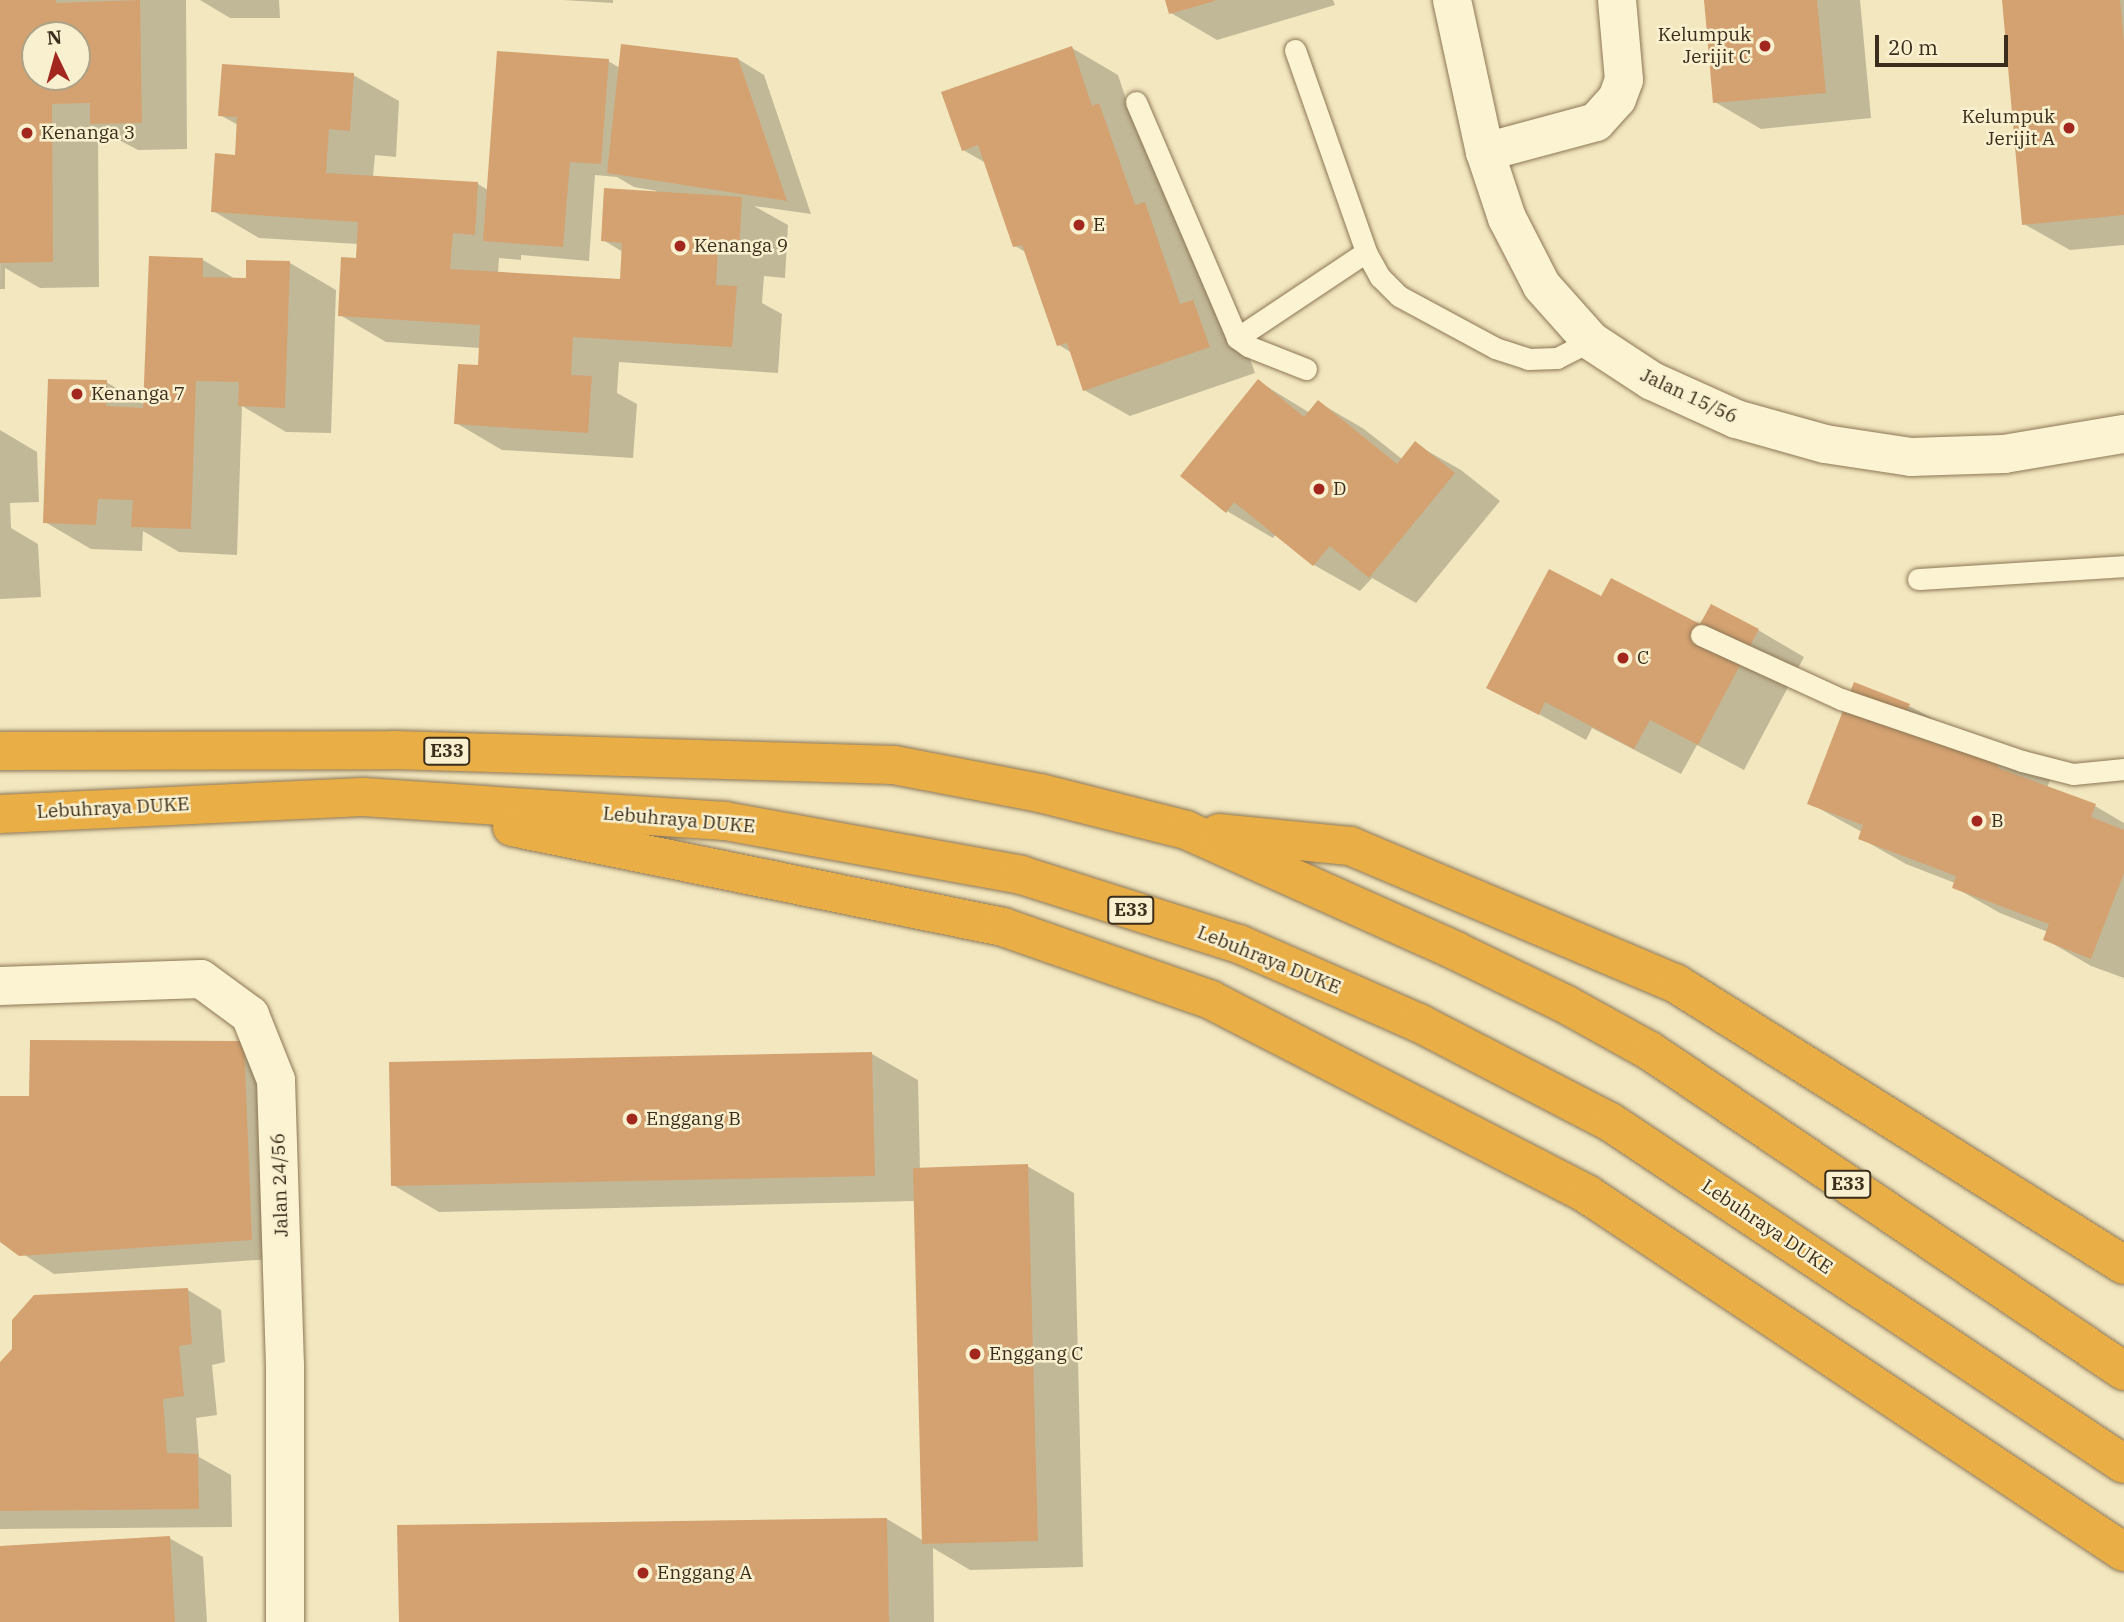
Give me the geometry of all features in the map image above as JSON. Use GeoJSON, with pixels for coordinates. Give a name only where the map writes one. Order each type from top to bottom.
{"type":"FeatureCollection","features":[{"type":"Feature","properties":{"kind":"highway","name":"E33"},"geometry":{"type":"LineString","coordinates":[[0,751],[394,750],[894,765],[1040,793],[1186,830],[1456,951],[1567,1005],[1650,1051],[2124,1371]]}},
{"type":"Feature","properties":{"kind":"highway"},"geometry":{"type":"LineString","coordinates":[[363,797],[1003,928],[1211,1000],[1588,1195],[2124,1552]]}},
{"type":"Feature","properties":{"kind":"highway","name":"Lebuhraya DUKE"},"geometry":{"type":"LineString","coordinates":[[0,814],[363,797],[725,821],[1021,875],[1239,944],[1419,1023],[1610,1122],[2124,1464]]}},
{"type":"Feature","properties":{"kind":"highway"},"geometry":{"type":"LineString","coordinates":[[1186,830],[1350,846],[1675,983],[2124,1265]]}},
{"type":"Feature","properties":{"kind":"street","name":"Jalan 15/56"},"geometry":{"type":"LineString","coordinates":[[1451,0],[1485,152],[1507,219],[1542,286],[1591,341],[1651,381],[1736,419],[1825,444],[1911,457],[2004,454],[2124,434]]}},
{"type":"Feature","properties":{"kind":"street"},"geometry":{"type":"LineString","coordinates":[[1485,152],[1596,122],[1617,99],[1624,80],[1616,0]]}},
{"type":"Feature","properties":{"kind":"street","name":"Jalan 24/56"},"geometry":{"type":"LineString","coordinates":[[0,986],[201,979],[250,1015],[276,1080],[285,1366],[285,1622]]}},
{"type":"Feature","properties":{"kind":"lane"},"geometry":{"type":"LineString","coordinates":[[1295,50],[1366,252],[1380,277],[1399,296],[1495,348],[1528,359],[1557,358],[1591,341]]}},
{"type":"Feature","properties":{"kind":"lane"},"geometry":{"type":"LineString","coordinates":[[1136,102],[1237,338],[1248,346],[1306,369]]}},
{"type":"Feature","properties":{"kind":"lane"},"geometry":{"type":"LineString","coordinates":[[1237,338],[1366,252]]}},
{"type":"Feature","properties":{"kind":"lane"},"geometry":{"type":"LineString","coordinates":[[1917,579],[2124,566]]}},
{"type":"Feature","properties":{"kind":"lane"},"geometry":{"type":"LineString","coordinates":[[1701,635],[1841,699],[2022,761],[2073,774],[2124,769]]}},
{"type":"Feature","properties":{"kind":"building","name":"Kenanga 3"},"geometry":{"type":"Polygon","coordinates":[[[0,0],[56,0],[56,3],[140,0],[142,123],[90,124],[90,103],[52,104],[53,262],[0,263],[0,0]]]}},
{"type":"Feature","properties":{"kind":"building"},"geometry":{"type":"Polygon","coordinates":[[[1165,0],[1215,0],[1215,1],[1169,14],[1165,0]]]}},
{"type":"Feature","properties":{"kind":"building","name":"Kelumpuk Jerijit C"},"geometry":{"type":"Polygon","coordinates":[[[1704,0],[1817,0],[1826,93],[1713,103],[1704,0]]]}},
{"type":"Feature","properties":{"kind":"building","name":"Kelumpuk Jerijit A"},"geometry":{"type":"Polygon","coordinates":[[[2002,0],[2120,0],[2124,41],[2124,215],[2022,225],[2002,0]]]}},
{"type":"Feature","properties":{"kind":"building"},"geometry":{"type":"Polygon","coordinates":[[[621,44],[738,58],[787,201],[607,173],[621,44]]]}},
{"type":"Feature","properties":{"kind":"building","name":"E"},"geometry":{"type":"Polygon","coordinates":[[[1072,46],[1092,106],[1099,103],[1135,205],[1145,202],[1180,304],[1193,300],[1210,347],[1083,391],[1067,343],[1057,346],[1022,245],[1013,247],[978,145],[962,151],[941,92],[1072,46]]]}},
{"type":"Feature","properties":{"kind":"building"},"geometry":{"type":"Polygon","coordinates":[[[497,51],[609,59],[601,164],[570,162],[563,247],[483,241],[497,51]]]}},
{"type":"Feature","properties":{"kind":"building","name":"Kenanga 9"},"geometry":{"type":"Polygon","coordinates":[[[222,64],[354,73],[350,131],[329,129],[326,173],[478,182],[475,235],[453,233],[450,269],[620,279],[622,243],[601,241],[604,188],[742,197],[739,252],[718,250],[716,285],[737,286],[732,347],[573,337],[571,375],[592,376],[588,433],[454,424],[458,364],[478,365],[480,325],[338,316],[341,257],[356,258],[358,222],[211,212],[215,153],[235,155],[237,117],[218,116],[222,64]]]}},
{"type":"Feature","properties":{"kind":"building","name":"Kenanga 7"},"geometry":{"type":"Polygon","coordinates":[[[149,256],[203,258],[203,277],[246,278],[246,260],[290,261],[285,408],[238,406],[239,382],[196,381],[191,529],[131,527],[133,500],[98,499],[96,525],[43,523],[48,379],[107,380],[106,406],[143,408],[149,256]]]}},
{"type":"Feature","properties":{"kind":"building","name":"D"},"geometry":{"type":"Polygon","coordinates":[[[1258,379],[1304,417],[1318,400],[1397,464],[1415,441],[1455,473],[1369,578],[1330,546],[1313,566],[1234,502],[1226,513],[1180,476],[1258,379]]]}},
{"type":"Feature","properties":{"kind":"building","name":"C"},"geometry":{"type":"Polygon","coordinates":[[[1549,569],[1601,596],[1611,578],[1700,624],[1711,604],[1759,629],[1698,745],[1650,720],[1634,749],[1545,702],[1539,715],[1486,688],[1549,569]]]}},
{"type":"Feature","properties":{"kind":"building","name":"B"},"geometry":{"type":"Polygon","coordinates":[[[1854,682],[1910,704],[1905,715],[2004,752],[1998,768],[2096,804],[2091,817],[2124,830],[2124,873],[2091,959],[2043,940],[2049,924],[1952,888],[1956,876],[1858,839],[1863,825],[1807,804],[1854,682]]]}},
{"type":"Feature","properties":{"kind":"building"},"geometry":{"type":"Polygon","coordinates":[[[30,1040],[244,1041],[252,1240],[19,1256],[0,1242],[0,1096],[29,1096],[30,1040]]]}},
{"type":"Feature","properties":{"kind":"building","name":"Enggang B"},"geometry":{"type":"Polygon","coordinates":[[[872,1052],[875,1176],[391,1186],[389,1062],[872,1052]]]}},
{"type":"Feature","properties":{"kind":"building","name":"Enggang C"},"geometry":{"type":"Polygon","coordinates":[[[1028,1164],[1038,1541],[922,1544],[913,1168],[1028,1164]]]}},
{"type":"Feature","properties":{"kind":"building"},"geometry":{"type":"Polygon","coordinates":[[[188,1288],[192,1344],[179,1346],[184,1396],[163,1399],[167,1453],[198,1454],[199,1509],[0,1511],[0,1362],[12,1349],[12,1320],[34,1295],[188,1288]]]}},
{"type":"Feature","properties":{"kind":"building","name":"Enggang A"},"geometry":{"type":"Polygon","coordinates":[[[887,1518],[889,1622],[399,1622],[397,1525],[887,1518]]]}},
{"type":"Feature","properties":{"kind":"building"},"geometry":{"type":"Polygon","coordinates":[[[170,1536],[175,1622],[0,1622],[0,1546],[170,1536]]]}},
{"type":"Feature","properties":{"kind":"place","name":"Kelumpuk Jerijit C"},"geometry":{"type":"Point","coordinates":[1765,46]}},
{"type":"Feature","properties":{"kind":"place","name":"Kelumpuk Jerijit A"},"geometry":{"type":"Point","coordinates":[2069,128]}},
{"type":"Feature","properties":{"kind":"place","name":"Kenanga 3"},"geometry":{"type":"Point","coordinates":[27,133]}},
{"type":"Feature","properties":{"kind":"place","name":"E"},"geometry":{"type":"Point","coordinates":[1079,225]}},
{"type":"Feature","properties":{"kind":"place","name":"Kenanga 9"},"geometry":{"type":"Point","coordinates":[680,246]}},
{"type":"Feature","properties":{"kind":"place","name":"Kenanga 7"},"geometry":{"type":"Point","coordinates":[77,394]}},
{"type":"Feature","properties":{"kind":"place","name":"D"},"geometry":{"type":"Point","coordinates":[1319,489]}},
{"type":"Feature","properties":{"kind":"place","name":"C"},"geometry":{"type":"Point","coordinates":[1623,658]}},
{"type":"Feature","properties":{"kind":"place","name":"B"},"geometry":{"type":"Point","coordinates":[1977,821]}},
{"type":"Feature","properties":{"kind":"place","name":"Enggang B"},"geometry":{"type":"Point","coordinates":[632,1119]}},
{"type":"Feature","properties":{"kind":"place","name":"Enggang C"},"geometry":{"type":"Point","coordinates":[975,1354]}},
{"type":"Feature","properties":{"kind":"place","name":"Enggang A"},"geometry":{"type":"Point","coordinates":[643,1573]}}]}
